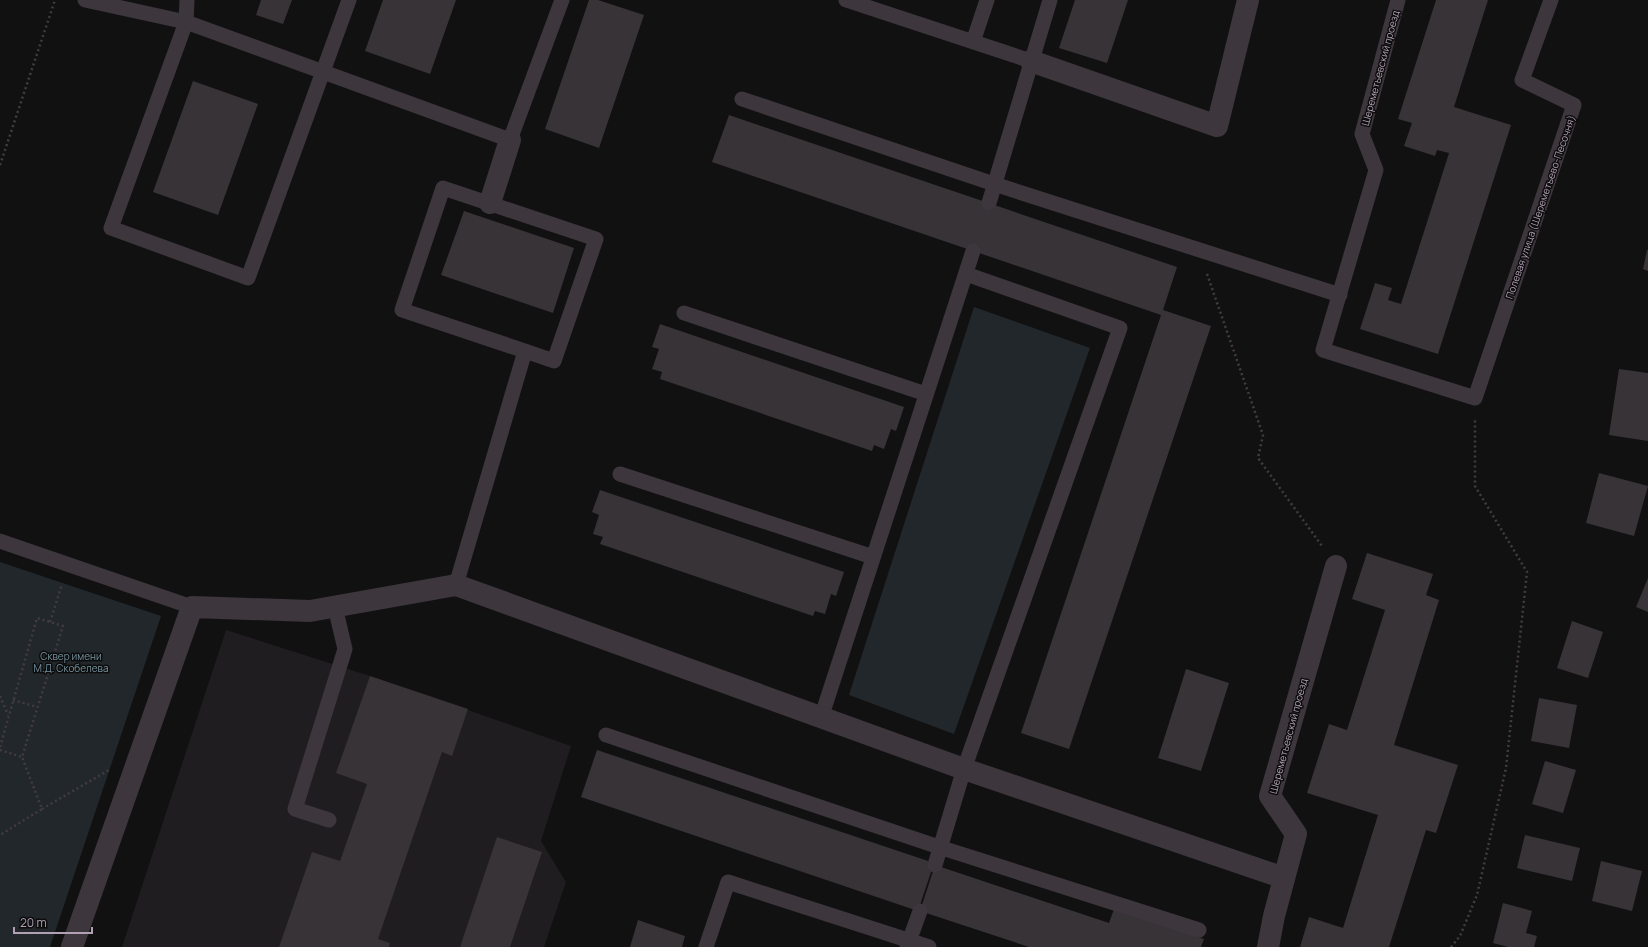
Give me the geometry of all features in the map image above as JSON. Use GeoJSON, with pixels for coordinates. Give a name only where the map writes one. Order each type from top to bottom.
{"type":"FeatureCollection","features":[{"type":"Feature","properties":{"kind":"street"},"geometry":{"type":"LineString","coordinates":[[1031,61],[1217,126],[1248,0]]}},
{"type":"Feature","properties":{"kind":"street"},"geometry":{"type":"LineString","coordinates":[[490,203],[510,140]]}},
{"type":"Feature","properties":{"kind":"street","name":"Шереметьевский проезд"},"geometry":{"type":"LineString","coordinates":[[1268,947],[1274,916],[1296,834],[1270,796],[1336,566]]}},
{"type":"Feature","properties":{"kind":"street"},"geometry":{"type":"LineString","coordinates":[[72,947],[192,607],[310,611],[456,584],[964,769],[1284,878]]}},
{"type":"Feature","properties":{"kind":"lane"},"geometry":{"type":"LineString","coordinates":[[85,0],[186,22],[510,140],[562,0]]}},
{"type":"Feature","properties":{"kind":"lane"},"geometry":{"type":"LineString","coordinates":[[187,0],[186,22],[111,228],[248,278],[350,0]]}},
{"type":"Feature","properties":{"kind":"lane"},"geometry":{"type":"LineString","coordinates":[[846,0],[1031,61]]}},
{"type":"Feature","properties":{"kind":"lane"},"geometry":{"type":"LineString","coordinates":[[973,42],[987,0]]}},
{"type":"Feature","properties":{"kind":"lane"},"geometry":{"type":"LineString","coordinates":[[989,203],[1050,0]]}},
{"type":"Feature","properties":{"kind":"lane","name":"Шереметьевский проезд"},"geometry":{"type":"LineString","coordinates":[[1398,0],[1362,134],[1376,170],[1323,350],[1475,398]]}},
{"type":"Feature","properties":{"kind":"lane","name":"Полевая улица (Шереметьево-Песочня)"},"geometry":{"type":"LineString","coordinates":[[1475,398],[1574,105],[1522,80],[1551,0]]}},
{"type":"Feature","properties":{"kind":"lane"},"geometry":{"type":"LineString","coordinates":[[742,99],[994,184],[1340,295]]}},
{"type":"Feature","properties":{"kind":"lane"},"geometry":{"type":"LineString","coordinates":[[443,188],[596,239],[554,361],[525,351],[402,310],[443,188]]}},
{"type":"Feature","properties":{"kind":"lane"},"geometry":{"type":"LineString","coordinates":[[821,718],[973,251]]}},
{"type":"Feature","properties":{"kind":"lane"},"geometry":{"type":"LineString","coordinates":[[935,865],[939,847],[964,769],[1120,328],[966,274]]}},
{"type":"Feature","properties":{"kind":"lane"},"geometry":{"type":"LineString","coordinates":[[684,313],[926,394]]}},
{"type":"Feature","properties":{"kind":"lane"},"geometry":{"type":"LineString","coordinates":[[456,584],[525,351]]}},
{"type":"Feature","properties":{"kind":"lane"},"geometry":{"type":"LineString","coordinates":[[620,474],[873,557]]}},
{"type":"Feature","properties":{"kind":"lane"},"geometry":{"type":"LineString","coordinates":[[0,541],[192,607]]}},
{"type":"Feature","properties":{"kind":"lane"},"geometry":{"type":"LineString","coordinates":[[329,820],[295,809],[345,649],[335,607]]}},
{"type":"Feature","properties":{"kind":"lane"},"geometry":{"type":"LineString","coordinates":[[606,735],[939,847],[1199,930]]}},
{"type":"Feature","properties":{"kind":"lane"},"geometry":{"type":"LineString","coordinates":[[706,947],[728,882],[908,944],[929,947]]}},
{"type":"Feature","properties":{"kind":"lane"},"geometry":{"type":"LineString","coordinates":[[908,944],[920,910]]}},
{"type":"Feature","properties":{"kind":"path"},"geometry":{"type":"LineString","coordinates":[[0,165],[55,0]]}},
{"type":"Feature","properties":{"kind":"path"},"geometry":{"type":"LineString","coordinates":[[1199,250],[1263,435],[1258,458],[1336,566]]}},
{"type":"Feature","properties":{"kind":"path"},"geometry":{"type":"LineString","coordinates":[[1451,947],[1460,936],[1477,895],[1506,768],[1527,572],[1475,486],[1475,398]]}},
{"type":"Feature","properties":{"kind":"path"},"geometry":{"type":"LineString","coordinates":[[50,622],[68,564]]}},
{"type":"Feature","properties":{"kind":"path"},"geometry":{"type":"LineString","coordinates":[[22,757],[0,748],[37,618],[62,626],[22,757],[42,809]]}},
{"type":"Feature","properties":{"kind":"path"},"geometry":{"type":"LineString","coordinates":[[0,696],[9,717]]}},
{"type":"Feature","properties":{"kind":"path"},"geometry":{"type":"LineString","coordinates":[[13,700],[38,707]]}},
{"type":"Feature","properties":{"kind":"path"},"geometry":{"type":"LineString","coordinates":[[0,835],[142,750]]}},
{"type":"Feature","properties":{"kind":"shaded area"},"geometry":{"type":"Polygon","coordinates":[[[226,630],[370,676],[571,746],[541,841],[566,882],[544,947],[122,947],[226,630]]]}},
{"type":"Feature","properties":{"kind":"green space"},"geometry":{"type":"Polygon","coordinates":[[[974,307],[1090,348],[954,734],[849,695],[974,307]]]}},
{"type":"Feature","properties":{"kind":"green space","name":"Сквер имени М.Д. Скобелева"},"geometry":{"type":"Polygon","coordinates":[[[0,562],[161,616],[50,947],[0,947],[0,562]]]}},
{"type":"Feature","properties":{"kind":"building"},"geometry":{"type":"Polygon","coordinates":[[[261,0],[292,0],[283,24],[256,15],[261,0]]]}},
{"type":"Feature","properties":{"kind":"building"},"geometry":{"type":"Polygon","coordinates":[[[383,0],[456,0],[430,74],[365,51],[383,0]]]}},
{"type":"Feature","properties":{"kind":"building"},"geometry":{"type":"Polygon","coordinates":[[[589,0],[598,0],[644,15],[599,148],[545,129],[589,0]]]}},
{"type":"Feature","properties":{"kind":"building"},"geometry":{"type":"Polygon","coordinates":[[[1075,0],[1128,0],[1107,63],[1059,48],[1075,0]]]}},
{"type":"Feature","properties":{"kind":"building"},"geometry":{"type":"Polygon","coordinates":[[[1436,0],[1488,0],[1454,107],[1511,125],[1438,354],[1360,329],[1375,283],[1392,288],[1388,300],[1401,304],[1449,153],[1437,150],[1435,156],[1404,146],[1412,123],[1398,119],[1436,0]]]}},
{"type":"Feature","properties":{"kind":"building"},"geometry":{"type":"Polygon","coordinates":[[[193,81],[258,104],[218,215],[153,192],[193,81]]]}},
{"type":"Feature","properties":{"kind":"building"},"geometry":{"type":"Polygon","coordinates":[[[729,115],[1177,267],[1163,310],[1211,326],[1069,749],[1021,733],[1161,315],[712,162],[729,115]]]}},
{"type":"Feature","properties":{"kind":"building"},"geometry":{"type":"Polygon","coordinates":[[[464,211],[574,248],[553,313],[441,275],[464,211]]]}},
{"type":"Feature","properties":{"kind":"building"},"geometry":{"type":"Polygon","coordinates":[[[1648,250],[1648,271],[1643,269],[1648,250]]]}},
{"type":"Feature","properties":{"kind":"building"},"geometry":{"type":"Polygon","coordinates":[[[660,324],[904,407],[896,431],[891,429],[884,449],[874,445],[872,451],[660,379],[662,372],[652,369],[659,349],[652,347],[660,324]]]}},
{"type":"Feature","properties":{"kind":"building"},"geometry":{"type":"Polygon","coordinates":[[[1619,369],[1648,373],[1648,441],[1609,435],[1619,369]]]}},
{"type":"Feature","properties":{"kind":"building"},"geometry":{"type":"Polygon","coordinates":[[[1599,473],[1648,486],[1634,536],[1586,523],[1599,473]]]}},
{"type":"Feature","properties":{"kind":"building"},"geometry":{"type":"Polygon","coordinates":[[[600,490],[844,572],[836,596],[831,594],[825,614],[815,611],[813,616],[600,544],[603,537],[593,534],[599,515],[592,512],[600,490]]]}},
{"type":"Feature","properties":{"kind":"building"},"geometry":{"type":"Polygon","coordinates":[[[1367,553],[1433,574],[1426,595],[1439,600],[1394,745],[1458,765],[1436,833],[1426,830],[1389,947],[1300,947],[1309,917],[1343,928],[1378,815],[1307,793],[1329,724],[1347,730],[1385,610],[1352,599],[1367,553]]]}},
{"type":"Feature","properties":{"kind":"building"},"geometry":{"type":"Polygon","coordinates":[[[1648,578],[1648,612],[1636,607],[1648,578]]]}},
{"type":"Feature","properties":{"kind":"building"},"geometry":{"type":"Polygon","coordinates":[[[1572,621],[1603,632],[1588,678],[1557,668],[1572,621]]]}},
{"type":"Feature","properties":{"kind":"building"},"geometry":{"type":"Polygon","coordinates":[[[1186,669],[1229,683],[1201,771],[1158,758],[1186,669]]]}},
{"type":"Feature","properties":{"kind":"building"},"geometry":{"type":"Polygon","coordinates":[[[370,676],[468,709],[452,756],[442,752],[378,939],[390,943],[389,947],[279,947],[312,852],[340,861],[367,784],[336,773],[370,676]]]}},
{"type":"Feature","properties":{"kind":"building"},"geometry":{"type":"Polygon","coordinates":[[[1539,698],[1577,705],[1569,748],[1531,741],[1539,698]]]}},
{"type":"Feature","properties":{"kind":"building"},"geometry":{"type":"Polygon","coordinates":[[[597,750],[934,863],[918,911],[581,797],[597,750]]]}},
{"type":"Feature","properties":{"kind":"building"},"geometry":{"type":"Polygon","coordinates":[[[1545,761],[1576,770],[1563,813],[1532,804],[1545,761]]]}},
{"type":"Feature","properties":{"kind":"building"},"geometry":{"type":"Polygon","coordinates":[[[1525,835],[1580,848],[1572,881],[1517,868],[1525,835]]]}},
{"type":"Feature","properties":{"kind":"building"},"geometry":{"type":"Polygon","coordinates":[[[497,837],[542,852],[510,947],[460,947],[497,837]]]}},
{"type":"Feature","properties":{"kind":"building"},"geometry":{"type":"Polygon","coordinates":[[[1601,861],[1642,871],[1632,911],[1592,901],[1601,861]]]}},
{"type":"Feature","properties":{"kind":"building"},"geometry":{"type":"Polygon","coordinates":[[[935,865],[1109,923],[1114,909],[1204,939],[1201,947],[1029,947],[920,911],[935,865]]]}},
{"type":"Feature","properties":{"kind":"building"},"geometry":{"type":"Polygon","coordinates":[[[1503,903],[1532,911],[1526,933],[1537,936],[1534,947],[1508,947],[1493,943],[1503,903]]]}},
{"type":"Feature","properties":{"kind":"building"},"geometry":{"type":"Polygon","coordinates":[[[638,920],[685,936],[682,947],[630,947],[638,920]]]}}]}
